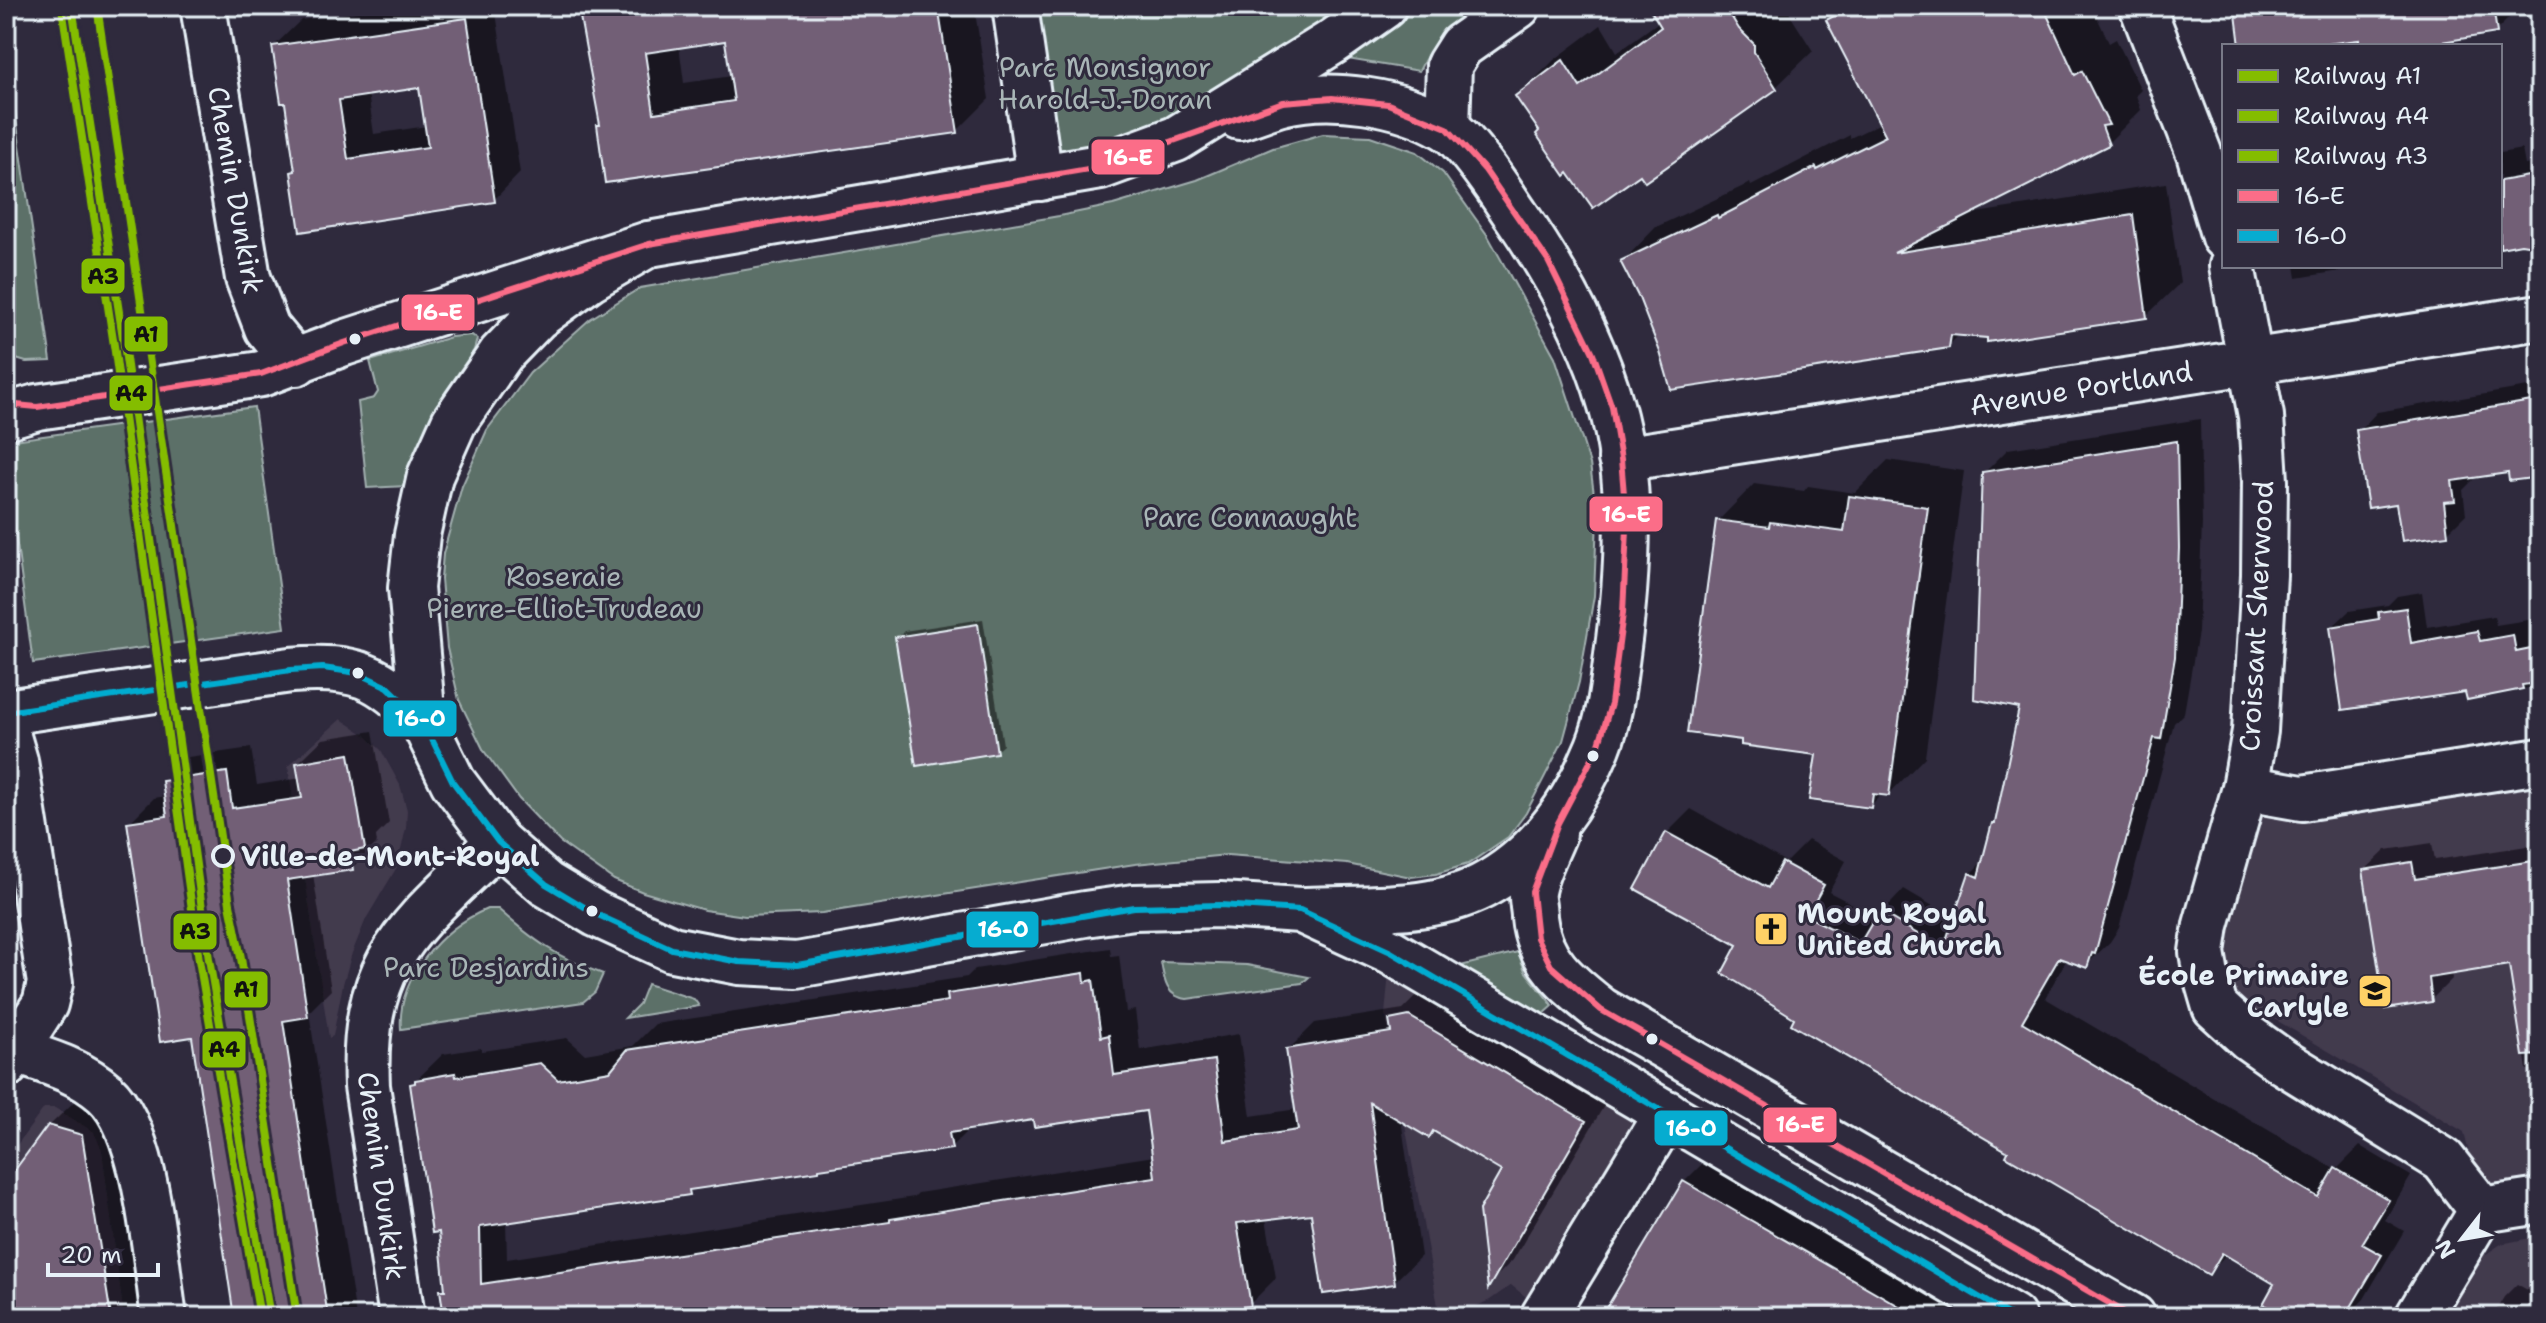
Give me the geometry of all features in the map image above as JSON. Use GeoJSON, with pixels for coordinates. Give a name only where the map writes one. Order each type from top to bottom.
{"type":"FeatureCollection","features":[{"type":"Feature","properties":{"kind":"street","name":"Chemin Dunkirk"},"geometry":{"type":"LineString","coordinates":[[203,6],[248,278],[267,328],[296,363]]}},
{"type":"Feature","properties":{"kind":"street"},"geometry":{"type":"LineString","coordinates":[[1015,6],[1040,178]]}},
{"type":"Feature","properties":{"kind":"street"},"geometry":{"type":"LineString","coordinates":[[1176,139],[1334,41],[1384,6]]}},
{"type":"Feature","properties":{"kind":"street"},"geometry":{"type":"LineString","coordinates":[[1447,128],[1449,65],[1461,46],[1518,6]]}},
{"type":"Feature","properties":{"kind":"street"},"geometry":{"type":"LineString","coordinates":[[2142,6],[2199,153],[2222,230]]}},
{"type":"Feature","properties":{"kind":"street"},"geometry":{"type":"LineString","coordinates":[[16,409],[250,376],[649,244],[1100,167],[1283,102],[1332,98],[1388,104],[1447,128],[1485,170],[1548,261],[1593,353],[1612,407],[1621,459],[1627,529],[1624,599],[1611,704],[1598,747],[1558,823],[1532,892],[1537,938],[1551,966],[1601,1010],[2133,1317]]}},
{"type":"Feature","properties":{"kind":"street"},"geometry":{"type":"LineString","coordinates":[[423,721],[411,588],[417,535],[430,476],[454,422],[501,354],[537,317],[589,279],[649,244]]}},
{"type":"Feature","properties":{"kind":"street","name":"Croissant Sherwood"},"geometry":{"type":"LineString","coordinates":[[2232,268],[2261,416],[2265,481],[2264,575],[2255,731],[2245,788],[2206,925],[2202,952],[2215,1007],[2249,1038],[2283,1062],[2443,1160],[2482,1210]]}},
{"type":"Feature","properties":{"kind":"street","name":"Avenue Portland"},"geometry":{"type":"LineString","coordinates":[[1621,459],[2540,317]]}},
{"type":"Feature","properties":{"kind":"street"},"geometry":{"type":"LineString","coordinates":[[6,712],[291,670],[323,668],[371,678],[388,687],[423,721],[453,782],[498,842],[546,884],[608,920],[672,949],[739,962],[797,965],[1134,907],[1220,905],[1300,910],[1429,904],[1489,883],[1515,865],[1558,823]]}},
{"type":"Feature","properties":{"kind":"street"},"geometry":{"type":"LineString","coordinates":[[6,730],[15,761],[50,983],[45,1004],[9,1048],[76,1072],[107,1095],[128,1126],[140,1161],[164,1317]]}},
{"type":"Feature","properties":{"kind":"street"},"geometry":{"type":"LineString","coordinates":[[2245,788],[2302,798],[2540,761]]}},
{"type":"Feature","properties":{"kind":"street","name":"Chemin Dunkirk"},"geometry":{"type":"LineString","coordinates":[[402,1317],[367,1086],[366,1049],[373,997],[391,955],[407,931],[498,842]]}},
{"type":"Feature","properties":{"kind":"street"},"geometry":{"type":"LineString","coordinates":[[1300,910],[1391,952],[2013,1317]]}},
{"type":"Feature","properties":{"kind":"street"},"geometry":{"type":"LineString","coordinates":[[1543,1317],[1667,1113]]}},
{"type":"Feature","properties":{"kind":"street"},"geometry":{"type":"LineString","coordinates":[[2418,1317],[2482,1210],[2540,1201]]}},
{"type":"Feature","properties":{"kind":"shaded area"},"geometry":{"type":"Polygon","coordinates":[[[341,719],[381,750],[400,785],[407,810],[397,867],[366,919],[352,953],[333,1036],[329,1038],[288,766],[341,719]]]}},
{"type":"Feature","properties":{"kind":"shaded area","name":"École Primaire Carlyle"},"geometry":{"type":"Polygon","coordinates":[[[2540,761],[2540,1201],[2482,1210],[2464,1132],[2271,1017],[2230,1021],[2206,925],[2245,788],[2540,761]]]}},
{"type":"Feature","properties":{"kind":"shaded area"},"geometry":{"type":"Polygon","coordinates":[[[1391,952],[1667,1113],[1547,1314],[1511,1285],[1490,1300],[1461,1313],[1440,1317],[1385,1014],[1391,952]]]}},
{"type":"Feature","properties":{"kind":"shaded area"},"geometry":{"type":"Polygon","coordinates":[[[44,1108],[55,1108],[94,1132],[102,1150],[124,1317],[6,1317],[6,1160],[44,1108]]]}},
{"type":"Feature","properties":{"kind":"shaded area"},"geometry":{"type":"Polygon","coordinates":[[[2540,1236],[2540,1317],[2443,1317],[2476,1261],[2501,1244],[2540,1236]]]}},
{"type":"Feature","properties":{"kind":"green space","name":"Parc Monsignor Harold-J.-Doran"},"geometry":{"type":"Polygon","coordinates":[[[1068,6],[1384,6],[1176,139],[1040,178],[1016,15],[1068,6]]]}},
{"type":"Feature","properties":{"kind":"green space"},"geometry":{"type":"Polygon","coordinates":[[[1416,6],[1479,6],[1444,34],[1419,71],[1341,58],[1416,6]]]}},
{"type":"Feature","properties":{"kind":"green space"},"geometry":{"type":"Polygon","coordinates":[[[6,48],[51,361],[26,362],[6,356],[6,48]]]}},
{"type":"Feature","properties":{"kind":"green space","name":"Parc Connaught"},"geometry":{"type":"Polygon","coordinates":[[[1323,134],[1370,136],[1417,152],[1443,173],[1488,236],[1555,357],[1590,464],[1597,517],[1594,596],[1579,682],[1563,741],[1526,813],[1508,837],[1468,864],[1436,874],[1411,877],[1347,864],[1227,855],[1135,864],[822,913],[745,916],[704,910],[614,880],[560,842],[519,799],[484,751],[459,700],[447,648],[441,579],[443,554],[462,486],[487,430],[530,373],[590,319],[640,288],[1113,205],[1197,180],[1273,148],[1323,134]]]}},
{"type":"Feature","properties":{"kind":"green space"},"geometry":{"type":"Polygon","coordinates":[[[472,335],[477,339],[474,350],[436,406],[421,440],[407,486],[367,488],[358,402],[374,398],[378,392],[370,361],[451,337],[472,335]]]}},
{"type":"Feature","properties":{"kind":"green space"},"geometry":{"type":"Polygon","coordinates":[[[254,407],[285,628],[33,663],[6,464],[6,441],[254,407]]]}},
{"type":"Feature","properties":{"kind":"green space","name":"Parc Desjardins"},"geometry":{"type":"Polygon","coordinates":[[[487,909],[498,909],[547,948],[603,974],[595,992],[583,1002],[401,1029],[406,991],[426,957],[454,929],[487,909]]]}},
{"type":"Feature","properties":{"kind":"green space"},"geometry":{"type":"Polygon","coordinates":[[[1518,952],[1525,971],[1553,1006],[1544,1014],[1456,967],[1518,952]]]}},
{"type":"Feature","properties":{"kind":"green space"},"geometry":{"type":"Polygon","coordinates":[[[1161,962],[1247,965],[1309,977],[1302,983],[1187,999],[1170,991],[1161,962]]]}},
{"type":"Feature","properties":{"kind":"green space"},"geometry":{"type":"Polygon","coordinates":[[[647,984],[694,999],[699,1006],[625,1018],[639,1004],[647,984]]]}},
{"type":"Feature","properties":{"kind":"building"},"geometry":{"type":"Polygon","coordinates":[[[578,6],[938,6],[958,133],[605,183],[597,125],[600,125],[578,6]],[[725,41],[645,53],[654,113],[734,101],[725,41]]]}},
{"type":"Feature","properties":{"kind":"building"},"geometry":{"type":"Polygon","coordinates":[[[1648,6],[1725,6],[1739,29],[1754,44],[1754,52],[1777,89],[1645,182],[1640,175],[1593,208],[1568,173],[1565,176],[1515,96],[1563,60],[1580,87],[1661,27],[1648,6]]]}},
{"type":"Feature","properties":{"kind":"building"},"geometry":{"type":"Polygon","coordinates":[[[1854,6],[2043,6],[2075,75],[2082,71],[2109,125],[2102,126],[2109,145],[1894,253],[2133,215],[2147,318],[1987,342],[1987,338],[1951,335],[1949,348],[1671,390],[1639,298],[1620,261],[1717,215],[1718,218],[1816,167],[1817,170],[1886,136],[1826,20],[1854,6]]]}},
{"type":"Feature","properties":{"kind":"building"},"geometry":{"type":"Polygon","coordinates":[[[2235,6],[2493,6],[2497,33],[2429,44],[2359,44],[2359,40],[2326,44],[2240,44],[2235,6]]]}},
{"type":"Feature","properties":{"kind":"building"},"geometry":{"type":"Polygon","coordinates":[[[467,18],[495,202],[300,232],[285,103],[281,103],[272,46],[467,18]],[[419,88],[339,100],[348,159],[428,147],[419,88]]]}},
{"type":"Feature","properties":{"kind":"building"},"geometry":{"type":"Polygon","coordinates":[[[2540,174],[2540,247],[2521,244],[2502,248],[2502,181],[2540,174]]]}},
{"type":"Feature","properties":{"kind":"building"},"geometry":{"type":"Polygon","coordinates":[[[2532,401],[2534,415],[2540,414],[2540,477],[2509,481],[2508,473],[2452,481],[2455,501],[2444,502],[2448,535],[2402,541],[2396,504],[2368,508],[2356,430],[2532,401]]]}},
{"type":"Feature","properties":{"kind":"building"},"geometry":{"type":"Polygon","coordinates":[[[2177,441],[2179,548],[2175,657],[2161,739],[2154,738],[2095,954],[2092,953],[2087,968],[2059,958],[2022,1022],[2318,1197],[2335,1168],[2389,1200],[2362,1244],[2382,1255],[2345,1317],[2285,1317],[2263,1304],[2274,1284],[2222,1253],[2209,1275],[2006,1156],[2008,1152],[1791,1024],[1794,1018],[1722,973],[1737,945],[1635,889],[1666,832],[1768,888],[1782,862],[1824,885],[1807,916],[1860,943],[1879,911],[1943,949],[1969,873],[1978,877],[1992,823],[1995,823],[2019,708],[1974,699],[1982,472],[2177,441]]]}},
{"type":"Feature","properties":{"kind":"building"},"geometry":{"type":"Polygon","coordinates":[[[1849,496],[1928,507],[1889,796],[1873,794],[1871,808],[1809,800],[1816,755],[1741,745],[1741,740],[1687,733],[1716,520],[1769,527],[1770,522],[1844,532],[1849,496]]]}},
{"type":"Feature","properties":{"kind":"building"},"geometry":{"type":"Polygon","coordinates":[[[2406,608],[2411,643],[2477,631],[2480,641],[2513,635],[2516,652],[2531,649],[2537,683],[2522,685],[2523,689],[2467,700],[2465,692],[2342,710],[2330,627],[2379,619],[2378,612],[2406,608]]]}},
{"type":"Feature","properties":{"kind":"building"},"geometry":{"type":"Polygon","coordinates":[[[978,624],[997,753],[916,766],[895,637],[978,624]]]}},
{"type":"Feature","properties":{"kind":"building","name":"Ville-de-Mont-Royal"},"geometry":{"type":"Polygon","coordinates":[[[349,754],[365,849],[350,852],[353,870],[287,880],[308,1017],[283,1021],[328,1317],[234,1317],[192,1037],[160,1042],[127,822],[167,816],[162,781],[227,772],[232,808],[302,798],[296,763],[349,754]]]}},
{"type":"Feature","properties":{"kind":"building","name":"École Primaire Carlyle"},"geometry":{"type":"Polygon","coordinates":[[[2540,860],[2540,1055],[2523,1056],[2509,965],[2429,978],[2432,1002],[2385,1009],[2363,870],[2412,862],[2415,879],[2540,860]]]}},
{"type":"Feature","properties":{"kind":"building"},"geometry":{"type":"Polygon","coordinates":[[[1084,973],[1085,982],[1093,980],[1101,1037],[1109,1035],[1114,1075],[1214,1060],[1225,1141],[1298,1130],[1286,1049],[1391,1032],[1389,1020],[1409,1016],[1586,1121],[1488,1289],[1479,1210],[1501,1171],[1433,1131],[1429,1138],[1370,1103],[1395,1284],[1323,1294],[1311,1214],[1237,1223],[1251,1306],[1174,1317],[444,1317],[440,1290],[445,1290],[439,1232],[432,1233],[410,1084],[415,1080],[455,1073],[456,1077],[540,1063],[558,1080],[610,1071],[627,1050],[948,1001],[947,994],[1084,973]],[[1146,1111],[1034,1127],[1033,1120],[949,1133],[952,1149],[689,1190],[690,1195],[480,1227],[481,1284],[890,1222],[890,1219],[1155,1177],[1146,1111]]]}},
{"type":"Feature","properties":{"kind":"building"},"geometry":{"type":"Polygon","coordinates":[[[48,1125],[82,1135],[111,1317],[6,1317],[6,1182],[48,1125]]]}},
{"type":"Feature","properties":{"kind":"building"},"geometry":{"type":"Polygon","coordinates":[[[1683,1181],[1918,1317],[1601,1317],[1683,1181]]]}},
{"type":"Feature","properties":{"kind":"rail line","name":"A4"},"geometry":{"type":"LineString","coordinates":[[72,6],[125,351],[209,959],[270,1317]]}},
{"type":"Feature","properties":{"kind":"rail line","name":"A1"},"geometry":{"type":"LineString","coordinates":[[97,6],[230,904],[297,1317]]}},
{"type":"Feature","properties":{"kind":"rail line","name":"A3"},"geometry":{"type":"LineString","coordinates":[[62,8],[115,352],[199,960],[260,1317]]}},
{"type":"Feature","properties":{"kind":"transit line","name":"16-E"},"geometry":{"type":"LineString","coordinates":[[6,404],[37,407],[261,374],[344,343],[649,244],[1100,167],[1283,102],[1332,98],[1388,104],[1447,128],[1485,170],[1548,261],[1593,353],[1612,407],[1621,459],[1627,529],[1623,613],[1611,704],[1598,747],[1558,823],[1532,892],[1537,938],[1551,966],[1601,1010],[2133,1317]]}},
{"type":"Feature","properties":{"kind":"transit line","name":"16-O"},"geometry":{"type":"LineString","coordinates":[[6,712],[291,670],[323,668],[358,673],[388,687],[423,721],[453,782],[498,842],[546,884],[596,914],[672,949],[739,962],[797,965],[1134,907],[1220,905],[1300,910],[1391,952],[2013,1317]]}},
{"type":"Feature","properties":{"kind":"place","name":"Ville-de-Mont-Royal"},"geometry":{"type":"Point","coordinates":[223,856]}},
{"type":"Feature","properties":{"kind":"place","name":"Mount Royal United Church"},"geometry":{"type":"Point","coordinates":[1771,929]}},
{"type":"Feature","properties":{"kind":"place","name":"École Primaire Carlyle"},"geometry":{"type":"Point","coordinates":[2375,991]}},
{"type":"Feature","properties":{"kind":"park label","name":"Roseraie Pierre-Elliot-Trudeau"},"geometry":{"type":"Point","coordinates":[564,592]}}]}
